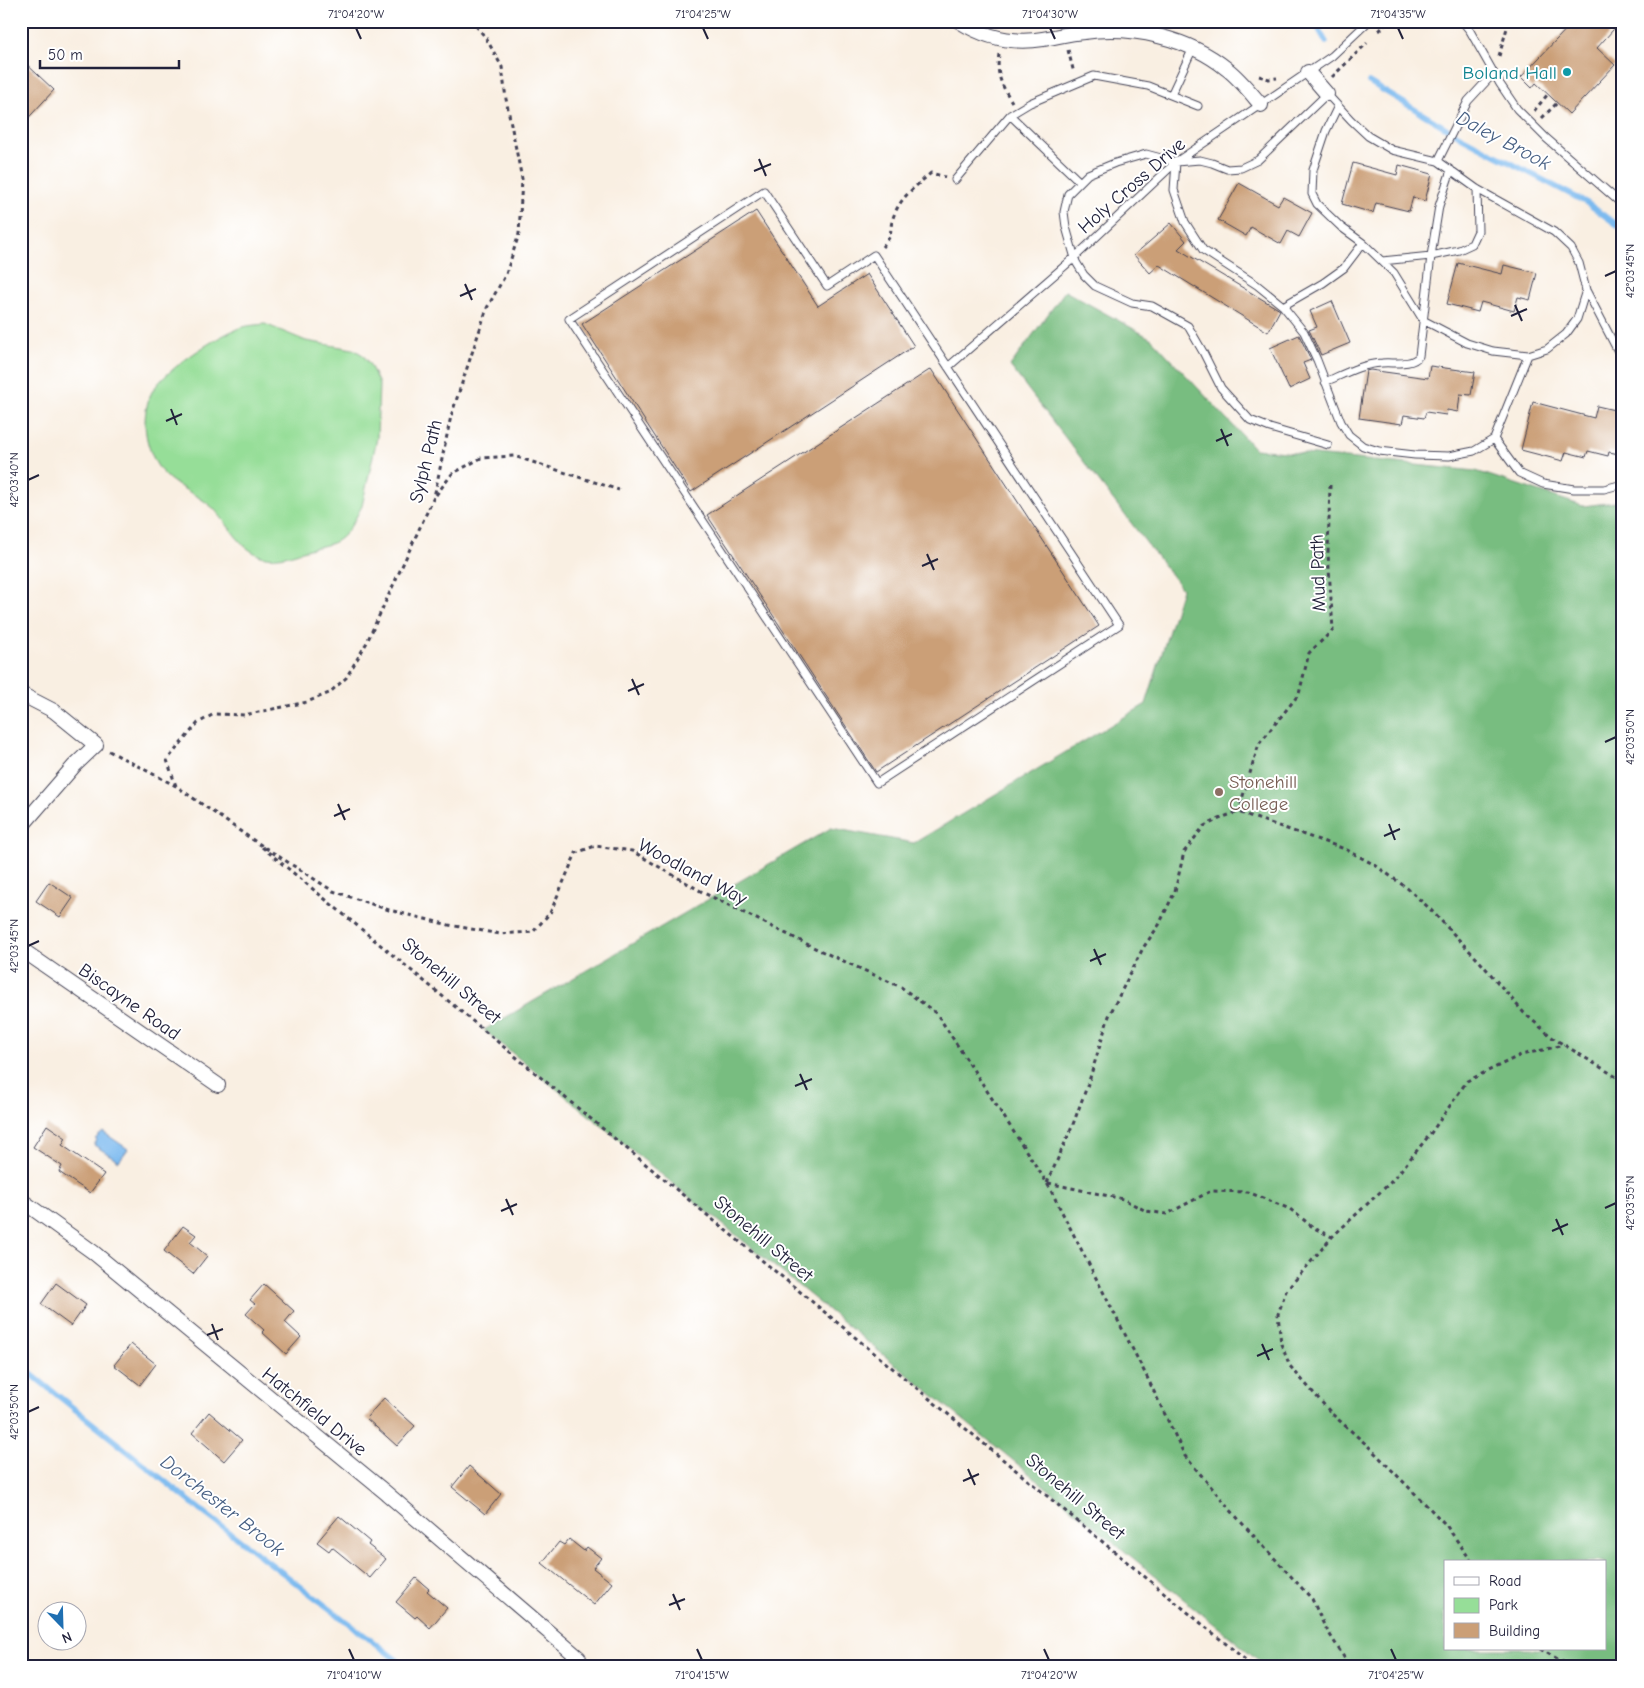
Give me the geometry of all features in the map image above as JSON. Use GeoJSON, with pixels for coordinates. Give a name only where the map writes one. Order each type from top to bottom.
{"type":"FeatureCollection","features":[{"type":"Feature","properties":{"kind":"street"},"geometry":{"type":"LineString","coordinates":[[959,21],[976,30],[1004,39],[1040,40],[1085,31],[1120,31],[1168,39],[1193,48],[1213,59],[1227,69],[1261,105]]}},
{"type":"Feature","properties":{"kind":"street"},"geometry":{"type":"LineString","coordinates":[[1308,72],[1325,91]]}},
{"type":"Feature","properties":{"kind":"street"},"geometry":{"type":"LineString","coordinates":[[21,694],[54,711],[96,745],[74,766],[21,827]]}},
{"type":"Feature","properties":{"kind":"street","name":"Biscayne Road"},"geometry":{"type":"LineString","coordinates":[[21,949],[218,1085]]}},
{"type":"Feature","properties":{"kind":"street","name":"Hatchfield Drive"},"geometry":{"type":"LineString","coordinates":[[21,1200],[93,1252],[385,1492],[579,1658]]}},
{"type":"Feature","properties":{"kind":"lane","name":"Holy Cross Drive"},"geometry":{"type":"LineString","coordinates":[[948,367],[1075,256],[1176,162],[1343,47],[1369,21]]}},
{"type":"Feature","properties":{"kind":"lane"},"geometry":{"type":"LineString","coordinates":[[1462,21],[1517,109],[1546,138],[1623,205]]}},
{"type":"Feature","properties":{"kind":"lane"},"geometry":{"type":"LineString","coordinates":[[1171,95],[1193,48]]}},
{"type":"Feature","properties":{"kind":"lane"},"geometry":{"type":"LineString","coordinates":[[1438,161],[1468,101],[1494,73]]}},
{"type":"Feature","properties":{"kind":"lane"},"geometry":{"type":"LineString","coordinates":[[955,180],[1014,113],[1030,103],[1094,76],[1148,86],[1198,106]]}},
{"type":"Feature","properties":{"kind":"lane"},"geometry":{"type":"LineString","coordinates":[[1328,445],[1270,428],[1250,420],[1221,388],[1188,326],[1152,306],[1132,303],[1096,286],[1084,275],[1075,256],[1066,227],[1064,212],[1068,194],[1088,174],[1115,163],[1146,154],[1176,162],[1200,160],[1227,169],[1241,168],[1258,160],[1325,91],[1368,136],[1392,150],[1438,161],[1477,189],[1554,232],[1571,248],[1579,264],[1586,290],[1623,360]]}},
{"type":"Feature","properties":{"kind":"lane"},"geometry":{"type":"LineString","coordinates":[[1338,106],[1326,131],[1313,170],[1312,194],[1317,204],[1382,261],[1394,274],[1423,320],[1467,343],[1493,350],[1528,355],[1547,348],[1566,334],[1577,319],[1586,290]]}},
{"type":"Feature","properties":{"kind":"lane"},"geometry":{"type":"LineString","coordinates":[[1014,113],[1080,182]]}},
{"type":"Feature","properties":{"kind":"lane"},"geometry":{"type":"LineString","coordinates":[[1176,162],[1174,190],[1185,222],[1203,250],[1257,284],[1283,306],[1304,332],[1326,382],[1340,422],[1349,436],[1363,446],[1379,451],[1415,456],[1450,456],[1474,451],[1494,439],[1528,355]]}},
{"type":"Feature","properties":{"kind":"lane"},"geometry":{"type":"LineString","coordinates":[[1326,382],[1365,365],[1415,361],[1419,356],[1439,206],[1451,170]]}},
{"type":"Feature","properties":{"kind":"lane"},"geometry":{"type":"LineString","coordinates":[[1382,261],[1431,256],[1458,250],[1472,244],[1478,231],[1477,189]]}},
{"type":"Feature","properties":{"kind":"lane"},"geometry":{"type":"LineString","coordinates":[[764,191],[827,286],[874,256],[948,367],[1119,625],[876,783],[569,319],[764,191]]}},
{"type":"Feature","properties":{"kind":"lane"},"geometry":{"type":"LineString","coordinates":[[1283,306],[1323,283],[1344,268],[1363,244]]}},
{"type":"Feature","properties":{"kind":"lane"},"geometry":{"type":"LineString","coordinates":[[1494,439],[1519,473],[1543,484],[1574,489],[1604,489],[1623,484]]}},
{"type":"Feature","properties":{"kind":"path","name":"Sylph Path"},"geometry":{"type":"LineString","coordinates":[[176,786],[167,760],[198,723],[214,714],[244,715],[307,702],[328,693],[346,678],[366,644],[434,497],[454,407],[487,308],[506,274],[520,234],[522,179],[506,99],[502,68],[486,38],[472,21]]}},
{"type":"Feature","properties":{"kind":"path"},"geometry":{"type":"LineString","coordinates":[[1375,35],[1389,21]]}},
{"type":"Feature","properties":{"kind":"path"},"geometry":{"type":"LineString","coordinates":[[1498,59],[1509,21]]}},
{"type":"Feature","properties":{"kind":"path"},"geometry":{"type":"LineString","coordinates":[[1325,91],[1369,41]]}},
{"type":"Feature","properties":{"kind":"path"},"geometry":{"type":"LineString","coordinates":[[1067,47],[1076,83]]}},
{"type":"Feature","properties":{"kind":"path"},"geometry":{"type":"LineString","coordinates":[[1000,52],[997,70],[1014,113]]}},
{"type":"Feature","properties":{"kind":"path"},"geometry":{"type":"LineString","coordinates":[[1251,74],[1269,80],[1282,77]]}},
{"type":"Feature","properties":{"kind":"path"},"geometry":{"type":"LineString","coordinates":[[1532,113],[1548,94]]}},
{"type":"Feature","properties":{"kind":"path"},"geometry":{"type":"LineString","coordinates":[[1540,120],[1557,103]]}},
{"type":"Feature","properties":{"kind":"path"},"geometry":{"type":"LineString","coordinates":[[874,256],[890,237],[892,219],[904,196],[931,173],[955,180]]}},
{"type":"Feature","properties":{"kind":"path"},"geometry":{"type":"LineString","coordinates":[[434,497],[452,474],[481,458],[514,456],[619,490]]}},
{"type":"Feature","properties":{"kind":"path","name":"Mud Path"},"geometry":{"type":"LineString","coordinates":[[1238,812],[1259,744],[1299,694],[1309,652],[1333,630],[1328,553],[1330,485]]}},
{"type":"Feature","properties":{"kind":"path"},"geometry":{"type":"LineString","coordinates":[[96,745],[176,786],[250,838]]}},
{"type":"Feature","properties":{"kind":"path"},"geometry":{"type":"LineString","coordinates":[[1332,1237],[1314,1228],[1290,1209],[1248,1192],[1211,1191],[1167,1214],[1146,1211],[1123,1198],[1047,1183],[1072,1127],[1089,1081],[1109,1016],[1143,948],[1159,925],[1175,891],[1184,852],[1204,826],[1238,812],[1345,849],[1376,865],[1430,908],[1524,1013],[1553,1038],[1623,1081]]}},
{"type":"Feature","properties":{"kind":"path","name":"Woodland Way"},"geometry":{"type":"LineString","coordinates":[[250,838],[333,891],[397,912],[448,925],[500,934],[533,932],[550,913],[576,853],[595,846],[632,851],[704,893],[819,950],[901,987],[936,1014],[1047,1183],[1146,1375],[1185,1456],[1240,1521],[1312,1599],[1324,1625],[1350,1667]]}},
{"type":"Feature","properties":{"kind":"path","name":"Stonehill Street"},"geometry":{"type":"LineString","coordinates":[[250,838],[1254,1667]]}},
{"type":"Feature","properties":{"kind":"path"},"geometry":{"type":"LineString","coordinates":[[1471,1560],[1446,1525],[1374,1452],[1332,1414],[1290,1366],[1281,1344],[1278,1314],[1286,1291],[1332,1237],[1394,1180],[1431,1133],[1467,1081],[1521,1055],[1565,1045]]}},
{"type":"Feature","properties":{"kind":"path"},"geometry":{"type":"LineString","coordinates":[[1542,1650],[1572,1667]]}},
{"type":"Feature","properties":{"kind":"green space"},"geometry":{"type":"Polygon","coordinates":[[[1065,291],[1152,339],[1255,449],[1476,471],[1583,506],[1623,501],[1623,1667],[1267,1667],[484,1030],[831,828],[914,843],[1146,704],[1182,589],[1010,366],[1065,291]]]}},
{"type":"Feature","properties":{"kind":"green space"},"geometry":{"type":"Polygon","coordinates":[[[265,324],[306,341],[353,349],[363,355],[379,384],[377,438],[362,506],[352,524],[342,537],[332,543],[274,557],[261,556],[246,547],[213,508],[199,497],[176,484],[162,472],[150,449],[145,422],[147,405],[155,387],[177,366],[220,337],[246,326],[265,324]]]}},
{"type":"Feature","properties":{"kind":"water"},"geometry":{"type":"Polygon","coordinates":[[[103,1132],[128,1149],[119,1161],[94,1145],[97,1140],[95,1139],[103,1132]]]}},
{"type":"Feature","properties":{"kind":"building","name":"Boland Hall"},"geometry":{"type":"Polygon","coordinates":[[[1574,21],[1621,21],[1597,48],[1615,65],[1569,114],[1536,83],[1532,88],[1521,77],[1574,21]]]}},
{"type":"Feature","properties":{"kind":"building"},"geometry":{"type":"Polygon","coordinates":[[[21,59],[54,90],[21,126],[21,59]]]}},
{"type":"Feature","properties":{"kind":"building"},"geometry":{"type":"Polygon","coordinates":[[[1353,163],[1397,175],[1399,165],[1432,174],[1425,201],[1413,197],[1409,211],[1376,203],[1373,213],[1342,204],[1353,163]]]}},
{"type":"Feature","properties":{"kind":"building"},"geometry":{"type":"Polygon","coordinates":[[[1239,183],[1278,205],[1283,197],[1312,213],[1299,237],[1288,231],[1281,244],[1251,227],[1246,236],[1218,220],[1239,183]]]}},
{"type":"Feature","properties":{"kind":"building"},"geometry":{"type":"Polygon","coordinates":[[[756,211],[818,306],[867,274],[914,346],[691,492],[582,324],[756,211]]]}},
{"type":"Feature","properties":{"kind":"building"},"geometry":{"type":"Polygon","coordinates":[[[1171,223],[1186,241],[1178,249],[1280,310],[1268,332],[1159,265],[1150,273],[1134,255],[1171,223]]]}},
{"type":"Feature","properties":{"kind":"building"},"geometry":{"type":"Polygon","coordinates":[[[1458,263],[1502,274],[1504,265],[1537,273],[1530,300],[1518,297],[1514,311],[1481,302],[1478,312],[1447,304],[1458,263]]]}},
{"type":"Feature","properties":{"kind":"building"},"geometry":{"type":"Polygon","coordinates":[[[1332,301],[1350,343],[1321,355],[1309,330],[1317,327],[1310,311],[1332,301]]]}},
{"type":"Feature","properties":{"kind":"building"},"geometry":{"type":"Polygon","coordinates":[[[1299,335],[1311,360],[1303,363],[1310,379],[1289,389],[1270,348],[1299,335]]]}},
{"type":"Feature","properties":{"kind":"building"},"geometry":{"type":"Polygon","coordinates":[[[1430,366],[1475,372],[1471,395],[1460,394],[1458,412],[1447,410],[1446,415],[1426,412],[1424,418],[1404,415],[1402,424],[1359,418],[1366,371],[1428,378],[1430,366]]]}},
{"type":"Feature","properties":{"kind":"building"},"geometry":{"type":"Polygon","coordinates":[[[931,369],[1099,626],[876,772],[707,515],[931,369]]]}},
{"type":"Feature","properties":{"kind":"building"},"geometry":{"type":"Polygon","coordinates":[[[1533,402],[1594,418],[1597,406],[1623,412],[1623,442],[1619,454],[1609,452],[1608,456],[1588,451],[1586,457],[1566,452],[1563,461],[1521,450],[1533,402]]]}},
{"type":"Feature","properties":{"kind":"building"},"geometry":{"type":"Polygon","coordinates":[[[49,882],[73,898],[60,917],[36,901],[49,882]]]}},
{"type":"Feature","properties":{"kind":"building"},"geometry":{"type":"Polygon","coordinates":[[[47,1125],[66,1138],[62,1145],[104,1174],[90,1193],[59,1172],[62,1166],[33,1147],[47,1125]]]}},
{"type":"Feature","properties":{"kind":"building"},"geometry":{"type":"Polygon","coordinates":[[[183,1226],[196,1235],[190,1242],[207,1256],[193,1274],[164,1251],[183,1226]]]}},
{"type":"Feature","properties":{"kind":"building"},"geometry":{"type":"Polygon","coordinates":[[[56,1283],[86,1305],[71,1326],[41,1304],[56,1283]]]}},
{"type":"Feature","properties":{"kind":"building"},"geometry":{"type":"Polygon","coordinates":[[[264,1284],[294,1311],[285,1322],[301,1337],[286,1354],[246,1314],[255,1304],[250,1300],[264,1284]]]}},
{"type":"Feature","properties":{"kind":"building"},"geometry":{"type":"Polygon","coordinates":[[[131,1344],[156,1364],[140,1385],[114,1365],[131,1344]]]}},
{"type":"Feature","properties":{"kind":"building"},"geometry":{"type":"Polygon","coordinates":[[[384,1398],[415,1426],[397,1446],[366,1418],[384,1398]]]}},
{"type":"Feature","properties":{"kind":"building"},"geometry":{"type":"Polygon","coordinates":[[[209,1412],[242,1440],[224,1461],[192,1433],[209,1412]]]}},
{"type":"Feature","properties":{"kind":"building"},"geometry":{"type":"Polygon","coordinates":[[[469,1466],[501,1494],[485,1514],[452,1487],[469,1466]]]}},
{"type":"Feature","properties":{"kind":"building"},"geometry":{"type":"Polygon","coordinates":[[[339,1516],[370,1542],[368,1545],[386,1559],[370,1578],[332,1547],[329,1551],[317,1542],[339,1516]]]}},
{"type":"Feature","properties":{"kind":"building"},"geometry":{"type":"Polygon","coordinates":[[[569,1539],[584,1551],[587,1547],[601,1558],[593,1568],[612,1583],[594,1605],[542,1563],[559,1542],[564,1545],[569,1539]]]}},
{"type":"Feature","properties":{"kind":"building"},"geometry":{"type":"Polygon","coordinates":[[[416,1578],[429,1589],[427,1591],[447,1608],[430,1628],[417,1616],[415,1618],[396,1602],[416,1578]]]}},
{"type":"Feature","properties":{"kind":"waterway","name":"Daley Brook"},"geometry":{"type":"LineString","coordinates":[[1314,21],[1326,42]]}},
{"type":"Feature","properties":{"kind":"waterway","name":"Daley Brook"},"geometry":{"type":"LineString","coordinates":[[1369,82],[1463,138],[1587,203],[1623,229]]}},
{"type":"Feature","properties":{"kind":"waterway","name":"Dorchester Brook"},"geometry":{"type":"LineString","coordinates":[[21,1366],[207,1515],[406,1667]]}},
{"type":"Feature","properties":{"kind":"place","name":"Boland Hall"},"geometry":{"type":"Point","coordinates":[1567,72]}},
{"type":"Feature","properties":{"kind":"place","name":"Stonehill College"},"geometry":{"type":"Point","coordinates":[1219,792]}}]}
